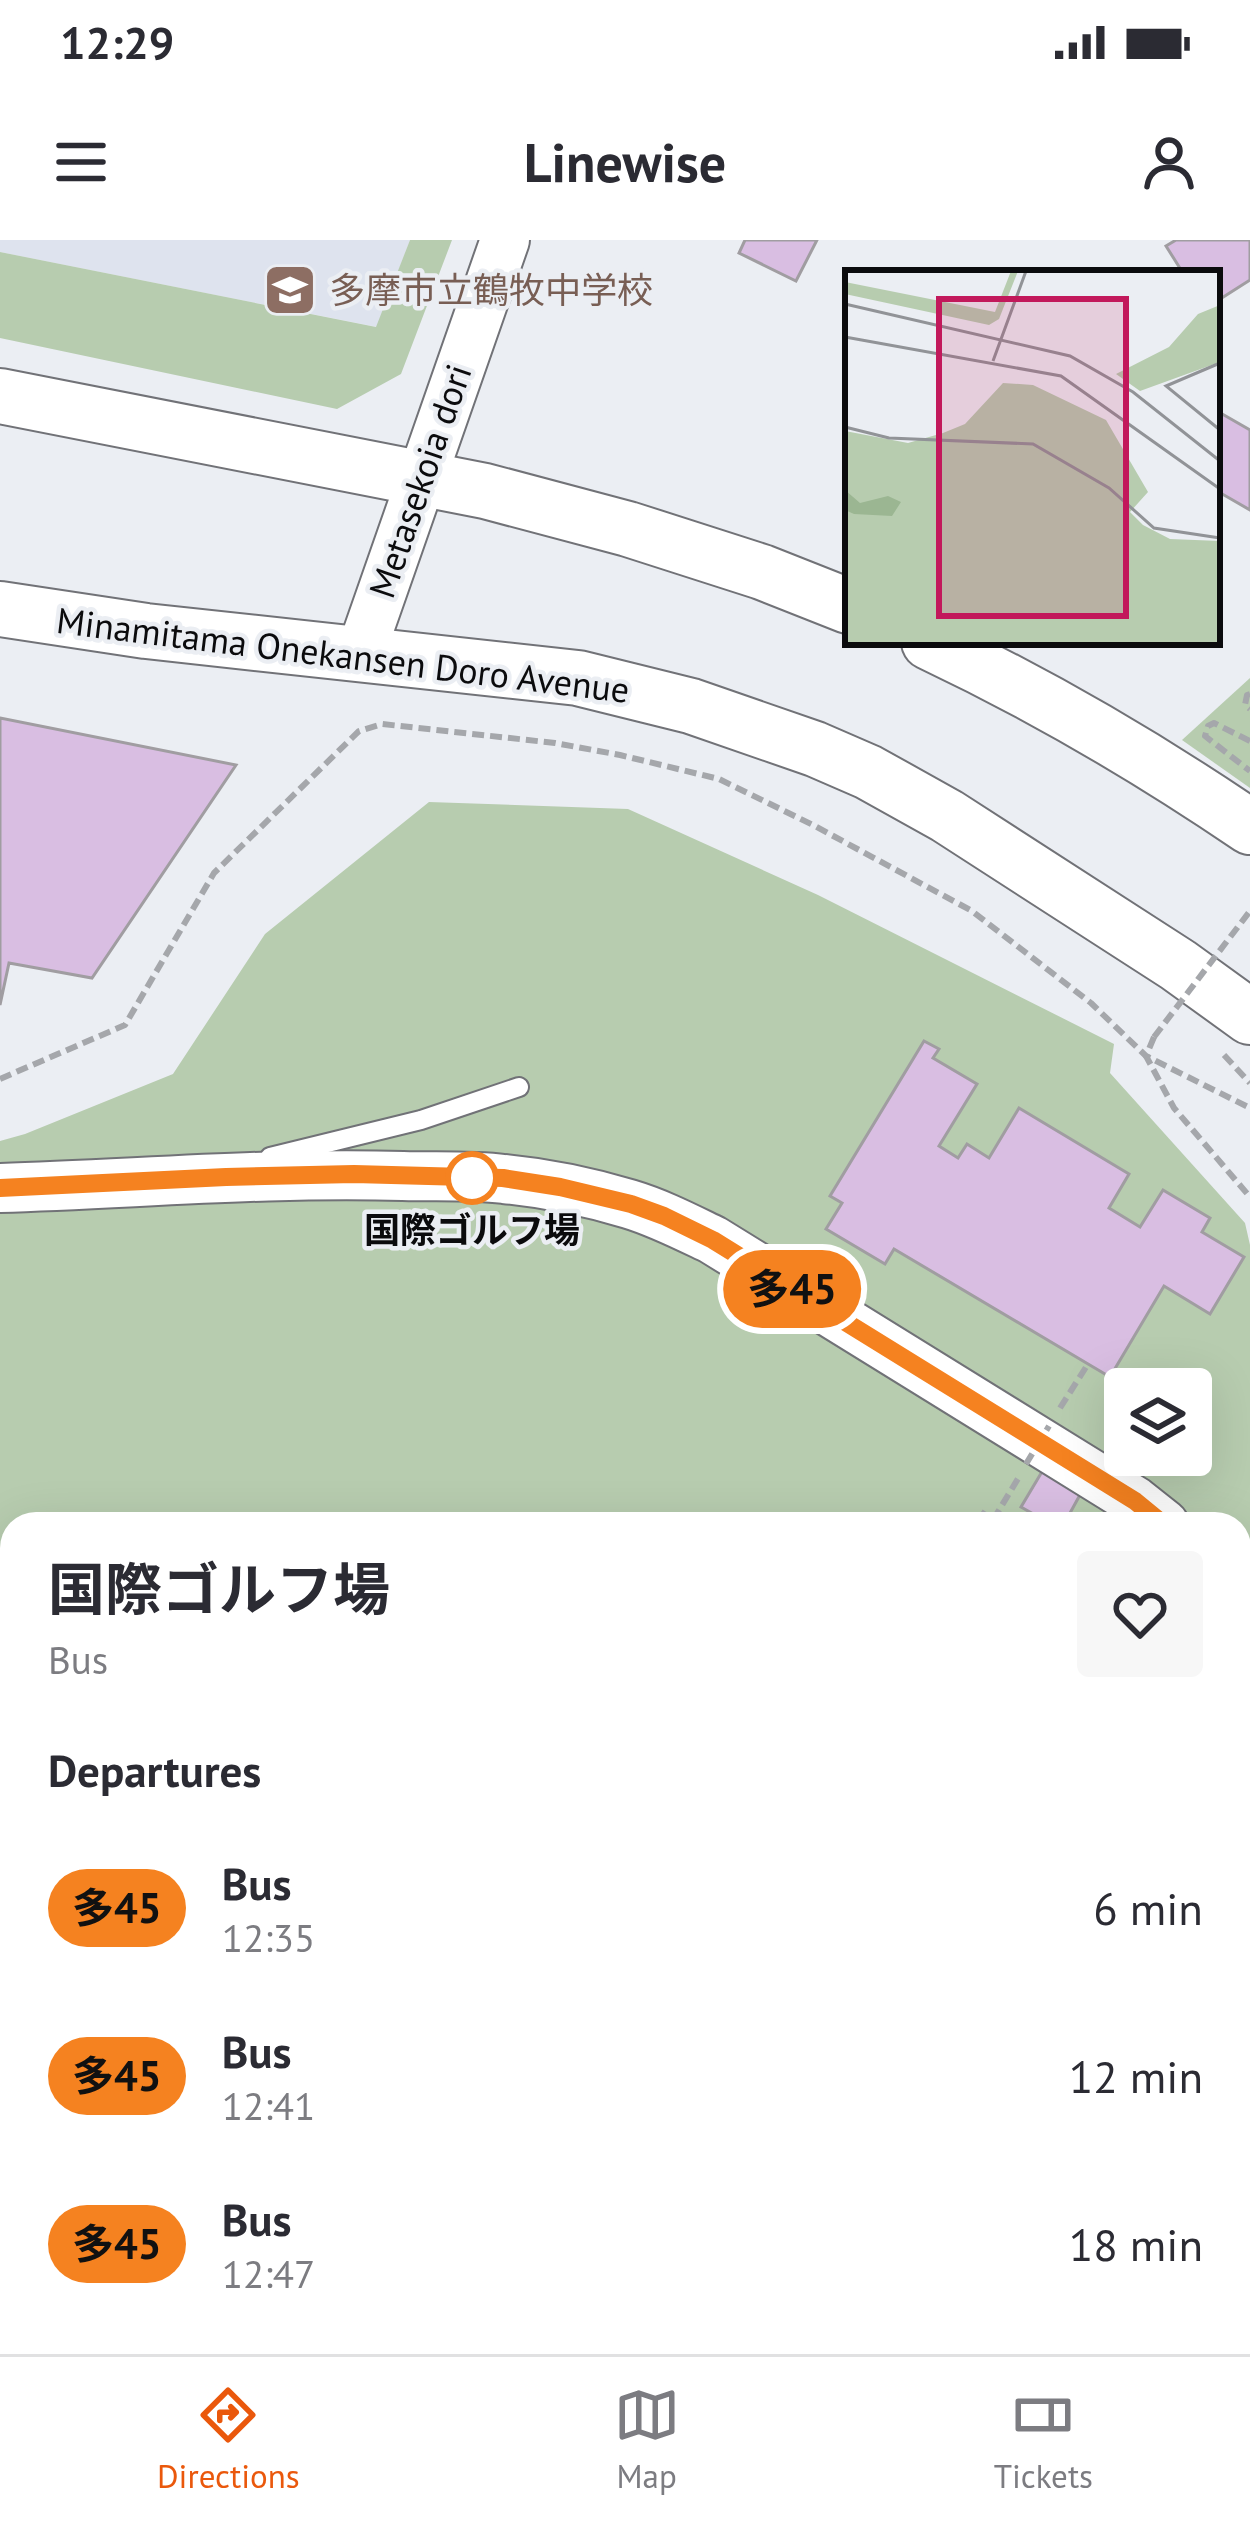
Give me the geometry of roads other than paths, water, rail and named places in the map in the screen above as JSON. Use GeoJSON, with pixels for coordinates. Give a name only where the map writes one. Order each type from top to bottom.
{"type":"FeatureCollection","features":[{"type":"Feature","properties":{"kind":"main road"},"geometry":{"type":"LineString","coordinates":[[0,396],[485,491],[762,572],[845,605]]}},
{"type":"Feature","properties":{"kind":"main road","name":"Minamitama Onekansen Doro Avenue"},"geometry":{"type":"LineString","coordinates":[[0,609],[146,631],[578,679],[691,706],[868,772],[947,816],[1250,1017]]}},
{"type":"Feature","properties":{"kind":"main road"},"geometry":{"type":"LineString","coordinates":[[934,645],[1122,743],[1250,827]]}},
{"type":"Feature","properties":{"kind":"street","name":"Metasekoia dori"},"geometry":{"type":"LineString","coordinates":[[360,655],[505,240]]}},
{"type":"Feature","properties":{"kind":"street"},"geometry":{"type":"LineString","coordinates":[[0,1188],[354,1174],[503,1178],[594,1195],[664,1216],[713,1240],[1148,1512]]}},
{"type":"Feature","properties":{"kind":"lane"},"geometry":{"type":"LineString","coordinates":[[184,1178],[421,1120],[519,1087]]}},
{"type":"Feature","properties":{"kind":"place","name":"多摩市立鶴牧中学校"},"geometry":{"type":"Point","coordinates":[290,290]}},
{"type":"Feature","properties":{"kind":"place","name":"国際ゴルフ場"},"geometry":{"type":"Point","coordinates":[472,1178]}}]}
